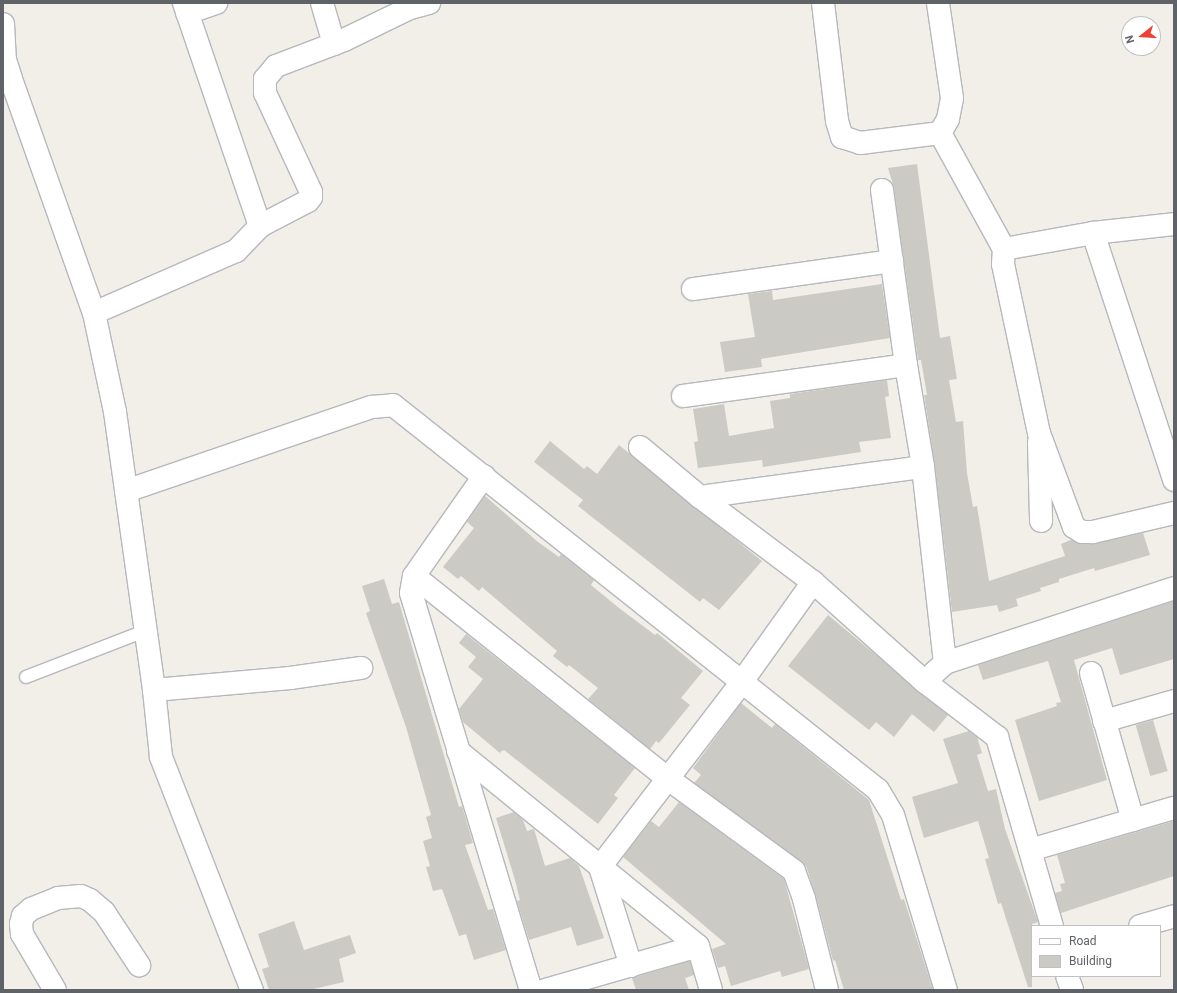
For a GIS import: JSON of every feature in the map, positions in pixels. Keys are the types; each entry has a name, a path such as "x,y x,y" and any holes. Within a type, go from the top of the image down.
{"street":[{"path":"216,3 186,8 260,226"},
{"path":"322,3 334,44"},
{"path":"94,313 236,251 260,226 311,197 265,93 265,79 276,66 334,44 410,8 429,3"},
{"path":"823,3 837,121 842,137 860,143 940,133"},
{"path":"938,3 952,98 948,119 940,133"},
{"path":"3,24 5,60 94,313 115,412 146,630 161,757 252,990"},
{"path":"940,133 1004,249 1003,264 1039,433 1074,526 1078,529 1093,532 1174,513"},
{"path":"882,190 906,365 923,467 945,663"},
{"path":"1004,249 1093,233 1174,224"},
{"path":"1093,233 1174,480"},
{"path":"693,289 892,261"},
{"path":"683,396 906,365"},
{"path":"126,491 382,405 393,405 484,476 741,683 878,790 893,815 946,990"},
{"path":"1039,433 1041,521"},
{"path":"640,447 700,497 813,582 925,682 997,737 1052,925"},
{"path":"700,497 923,467"},
{"path":"484,476 414,576 411,593 531,990"},
{"path":"414,576 667,778 794,871 804,899 827,990"},
{"path":"600,867 741,683 813,582"},
{"path":"925,682 945,663 1174,588"},
{"path":"154,690 290,678 361,668"},
{"path":"1091,673 1133,820"},
{"path":"1104,721 1173,703"},
{"path":"458,751 698,946 711,990"},
{"path":"1030,850 1174,808"},
{"path":"600,867 631,966"},
{"path":"55,990 22,934 21,924 23,916 31,909 58,898 81,896 90,900 104,912 139,965"},
{"path":"1143,925 1174,916"},
{"path":"545,990 698,946"},
{"path":"1067,977 1072,990"}],"lane":[{"path":"26,677 146,630"}],"building":[{"path":"917,164 940,338 950,336 957,379 949,380 956,422 963,421 967,473 973,507 977,506 989,581 1065,556 1061,544 1071,540 1082,544 1093,544 1143,533 1150,555 1095,571 1094,568 1059,579 1059,582 1040,588 1041,591 1016,599 1018,606 999,612 997,605 952,612 935,465 924,395 927,395 921,360 918,360 894,188 888,168"},
{"path":"882,284 890,338 761,359 762,367 725,372 720,342 755,337 748,294 772,291 773,300"},
{"path":"887,380 889,396 885,397 891,438 859,442 861,452 763,467 762,460 698,468 694,442 698,441 693,409 724,404 729,436 774,428 770,401 790,398 790,394"},
{"path":"550,441 584,469 587,466 597,474 619,445 762,561 719,610 703,598 700,602 578,506 583,500 534,462"},
{"path":"485,496 538,542 559,557 561,554 594,580 591,585 619,608 655,635 657,633 703,671 681,698 690,705 659,743 656,741 650,749 588,699 598,688 569,665 567,667 553,656 557,651 482,587 479,591 461,576 458,579 443,567 474,528 467,522"},
{"path":"384,579 392,604 399,602 459,807 462,806 473,843 465,845 488,910 493,909 506,950 474,960 466,934 459,936 442,889 433,891 426,867 430,866 423,841 432,838 426,817 431,815 406,727 366,613 370,611 362,586"},
{"path":"1174,601 1174,659 1120,675 1112,648 1074,660 1107,780 1039,801 1015,720 1057,706 1056,703 1061,702 1048,661 983,680 978,665"},
{"path":"828,615 948,715 934,732 912,714 894,737 876,722 869,730 788,666"},
{"path":"466,634 635,768 614,795 618,798 598,824 504,750 500,752 501,754 463,722 459,709 483,679 468,667 476,657 459,643"},
{"path":"741,703 772,728 775,724 869,800 901,900 904,899 933,990 844,990 835,960 833,961 816,896 806,866 694,783 701,775 693,768"},
{"path":"1153,720 1168,771 1150,776 1136,725"},
{"path":"969,731 977,737 982,753 977,755 988,791 996,789 1005,829 1038,922 1031,925 1032,987 1028,987 1001,903 998,904 985,859 989,858 978,821 924,838 912,797 958,783 943,739"},
{"path":"679,802 784,879 809,969 782,977 780,971 731,986 725,966 718,968 712,949 726,944 623,857 651,821 659,827"},
{"path":"514,812 523,820 527,831 534,829 545,866 570,858 579,866 604,938 577,946 571,927 529,940 517,901 520,900 515,880 496,818"},
{"path":"1174,821 1174,876 1061,913 1055,893 1062,891 1060,884 1065,883 1057,855"},
{"path":"294,921 304,950 350,935 356,953 339,959 344,982 309,990 269,990 262,969 269,967 258,934"},
{"path":"690,961 694,975 685,978 689,990 636,990 632,978"}]}
